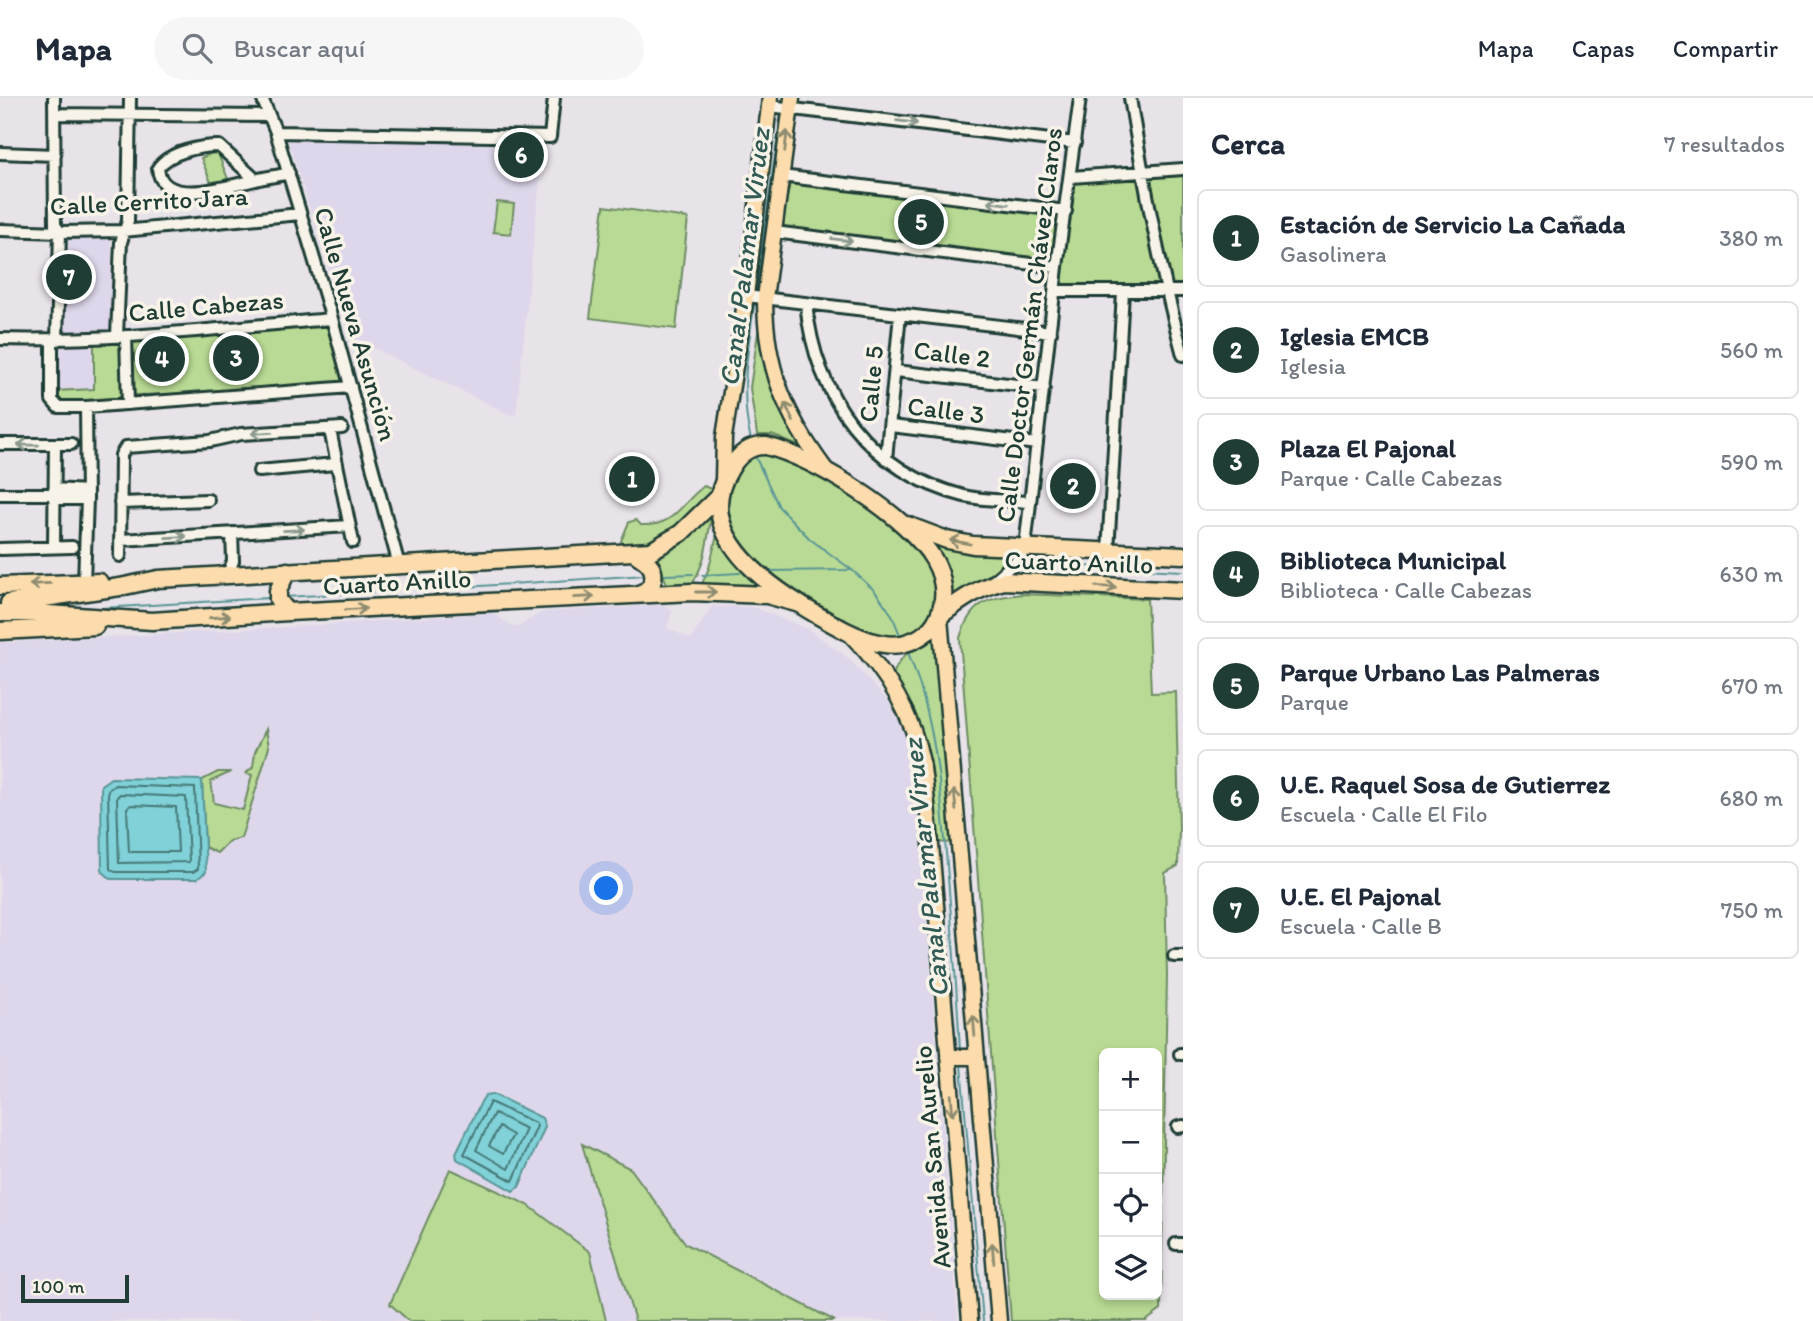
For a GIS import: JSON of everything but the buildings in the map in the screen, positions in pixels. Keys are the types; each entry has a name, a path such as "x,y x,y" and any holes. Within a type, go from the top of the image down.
{"highway":[{"name":"Cuarto Anillo","path":"0,604 21,603 158,579 651,551 690,525 721,489 742,453 754,447 766,446 796,455 826,470"},
{"path":"826,470 858,490 925,548 935,561 943,592 940,617"},
{"path":"721,489 721,517 727,535 737,550 765,580 796,603 849,633"},
{"name":"Cuarto Anillo","path":"898,522 947,540 986,546 1183,555"},
{"path":"634,552 648,562 653,575 650,587 638,594"},
{"path":"287,571 278,590 278,600 288,612"},
{"path":"0,586 158,579"},
{"name":"Cuarto Anillo","path":"849,633 883,643 907,642 928,631 940,617 972,593 989,585 1018,582 1183,590"},
{"name":"Cuarto Anillo","path":"0,613 152,621 638,594 738,593 767,595 796,603"},
{"path":"0,631 152,621"}],"main road":[{"path":"771,104 756,297 782,396 800,435 826,470"},
{"path":"721,489 724,438 756,297 774,232 789,105"},
{"name":"Avenida San Aurelio","path":"940,617 962,1057 970,1321"},
{"name":"Avenida San Aurelio","path":"849,633 888,678 908,717 921,761 999,1321"}],"street":[{"path":"54,98 55,225 60,232 52,400 58,407 352,387"},
{"path":"128,404 122,336 121,242 128,221 130,98"},
{"name":"Calle Nueva Asunción","path":"262,98 289,173 352,387 399,565"},
{"path":"276,132 550,137 554,98"},
{"name":"Calle Doctor Germán Chávez Claros","path":"989,585 1021,557 1025,547 1032,444 1039,388 1051,332 1080,98"},
{"path":"1130,98 1166,292 1183,355"},
{"path":"771,104 1075,142"},
{"path":"55,114 268,116"},
{"path":"256,180 219,146 203,147 173,156 163,160 158,168 158,177 165,185 173,189 192,191 211,191 289,173"},
{"path":"0,153 55,155"},
{"path":"1071,177 1183,169"},
{"path":"781,176 1066,211"},
{"name":"Calle Cerrito Jara","path":"0,230 123,230 300,214"},
{"path":"774,232 1057,267"},
{"path":"1056,291 1183,291"},
{"path":"1108,552 1123,292"},
{"path":"756,297 1051,332"},
{"path":"806,303 813,347 829,390 854,427 886,459 923,482 966,496 1028,502"},
{"name":"Calle 5","path":"886,459 900,314"},
{"name":"Calle Cabezas","path":"0,339 55,341 332,319"},
{"name":"Calle 2","path":"896,371 1039,388"},
{"path":"84,582 86,407"},
{"name":"Calle 3","path":"891,426 1032,444"},
{"path":"120,556 121,455 126,447 210,441 241,434 342,428"},
{"path":"330,430 353,542"},
{"path":"0,444 71,444"},
{"path":"54,547 55,446"},
{"path":"259,471 335,464"},
{"path":"0,494 87,495"},
{"path":"120,503 208,500"},
{"path":"121,540 350,526"},
{"path":"235,533 240,558 252,573"},
{"path":"223,575 228,574 233,561 235,533"},
{"path":"0,549 72,547"}],"shaded area":[{"path":"291,137 543,147 516,414 511,415 351,337 288,140"},
{"path":"70,235 106,235 111,240 112,331 65,333 65,239"},
{"path":"94,341 94,389 55,391 58,346"},
{"path":"665,605 672,611 667,628 691,639 712,606 753,607 808,629 848,658 888,701 902,727 915,772 958,1321 0,1321 0,643 492,613 518,627 542,612"}],"green space":[{"path":"217,151 228,179 212,185 201,158"},
{"path":"1183,171 1183,284 1172,284 1167,280 1148,175"},
{"path":"1135,176 1140,180 1160,286 1062,287 1060,285 1073,185 1079,180"},
{"path":"790,182 1053,214 1060,220 1053,262 785,228 782,224"},
{"path":"497,202 514,204 511,234 493,232"},
{"path":"604,206 688,218 676,329 590,318"},
{"path":"328,324 344,374 340,383 133,395 133,341"},
{"path":"759,326 790,427 801,447 772,435 757,435 750,388"},
{"path":"94,341 121,342 123,345 122,393 117,399 61,402 55,391 94,389"},
{"path":"763,451 848,488 912,541 937,578 935,609 928,623 913,634 887,640 829,617 761,571 731,529 724,501 728,487 748,454"},
{"path":"704,486 713,490 708,501 660,542 647,547 625,546 621,541 629,522 636,520 641,525 652,525 662,522 676,513"},
{"path":"712,510 705,551 694,581 688,589 669,589 661,569 650,557"},
{"path":"718,531 744,570 765,591 701,586 709,568"},
{"path":"925,538 1018,552 950,601"},
{"path":"1022,594 1147,599 1151,693 1176,692 1178,866 1165,873 1167,975 1162,1254 1162,1048 1099,1048 1099,1300 1161,1300 1161,1310 1146,1321 1011,1321 960,638 975,609 990,600"},
{"path":"937,635 954,843 934,842 926,760 893,678 903,657"},
{"path":"266,729 269,747 241,838 229,841 217,853 205,847 202,780 218,772 231,772 211,781 214,803 243,810 252,775 246,773 253,767 255,752"},
{"path":"582,1144 631,1169 686,1244 835,1321 635,1321"},
{"path":"450,1169 528,1205 590,1252 606,1321 409,1321 390,1304"}],"water":[{"path":"111,778 202,780 206,872 197,879 111,879 102,871 101,785"},
{"path":"493,1094 542,1118 545,1127 519,1187 513,1191 457,1159 456,1153 482,1100 486,1095"}],"waterway":[{"name":"Canal Palamar Viruez","path":"756,291 781,113"},
{"name":"Canal Palamar Viruez","path":"751,440 745,387 755,300"},
{"name":"Canal Palamar Viruez","path":"755,456 779,507 810,539 875,591 892,615 900,635"},
{"path":"1041,564 1183,571"},
{"path":"768,571 851,570"},
{"path":"702,575 740,573"},
{"path":"665,575 693,574"},
{"path":"435,589 645,575"},
{"path":"285,597 373,592"},
{"path":"0,595 13,595"},
{"path":"60,606 85,609 269,598"},
{"name":"Canal Palamar Viruez","path":"907,650 925,702 936,756 953,935 960,1052"},
{"name":"Canal Palamar Viruez","path":"961,1065 983,1321"}],"place":[{"name":"U.E. Raquel Sosa de Gutierrez","path":"521,155"},
{"name":"Parque Urbano Las Palmeras","path":"921,222"},
{"name":"U.E. El Pajonal","path":"69,277"},
{"name":"Plaza El Pajonal","path":"236,358"},
{"name":"Biblioteca Municipal","path":"162,359"},
{"name":"Estación de Servicio La Cañada","path":"632,479"},
{"name":"Iglesia EMCB","path":"1073,486"}]}
